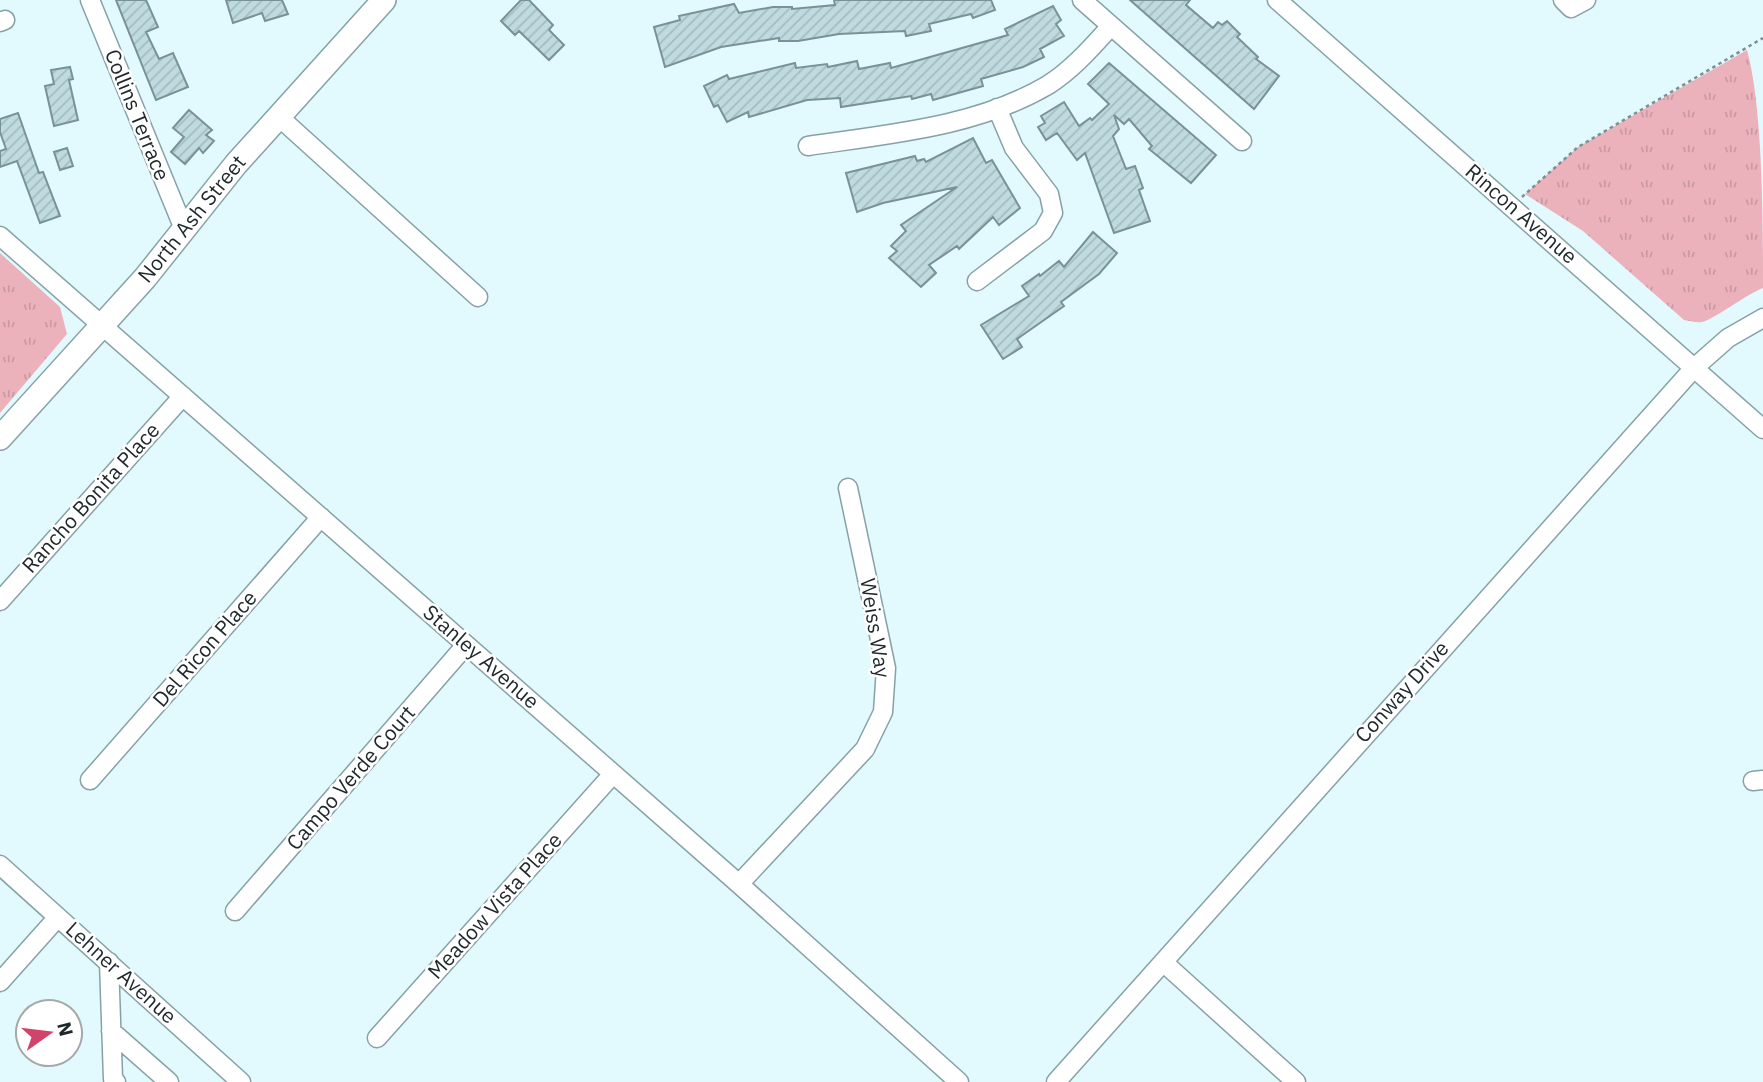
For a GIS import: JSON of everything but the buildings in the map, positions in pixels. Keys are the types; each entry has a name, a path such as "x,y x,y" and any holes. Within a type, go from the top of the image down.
{"main road":[{"name":"North Ash Street","path":"0,438 102,325 278,116 384,0"}],"street":[{"name":"Collins Terrace","path":"90,0 184,229"},
{"path":"1082,0 1242,141"},
{"name":"Rincon Avenue","path":"1277,0 1763,429"},
{"path":"1563,0 1572,8 1586,0"},
{"path":"808,146 922,130 997,108 1050,84 1086,54 1111,26"},
{"path":"977,281 1043,231 1054,213 1049,194 1014,148 997,108"},
{"path":"278,116 478,298"},
{"name":"Stanley Avenue","path":"0,236 739,884 959,1082"},
{"name":"Conway Drive","path":"1056,1082 1693,368 1728,338 1763,318"},
{"name":"Rancho Bonita Place","path":"0,601 183,396"},
{"name":"Weiss Way","path":"739,884 865,749 883,712 886,668 848,488"},
{"name":"Del Ricon Place","path":"90,780 321,517"},
{"name":"Campo Verde Court","path":"235,911 466,645"},
{"name":"Meadow Vista Place","path":"377,1038 613,774"},
{"name":"Lehner Avenue","path":"0,865 108,962 220,1075 241,1082"},
{"path":"0,982 58,917"},
{"path":"108,962 113,1079 116,1082"},
{"path":"1163,962 1296,1082"},
{"path":"111,1031 169,1082"}],"path":[{"path":"1512,206 1578,147 1763,38"}],"green space":[{"path":"1747,50 1759,133 1763,288 1707,320 1684,320 1583,231 1525,194 1578,147"},
{"path":"0,253 60,307 67,334 0,413"}]}
